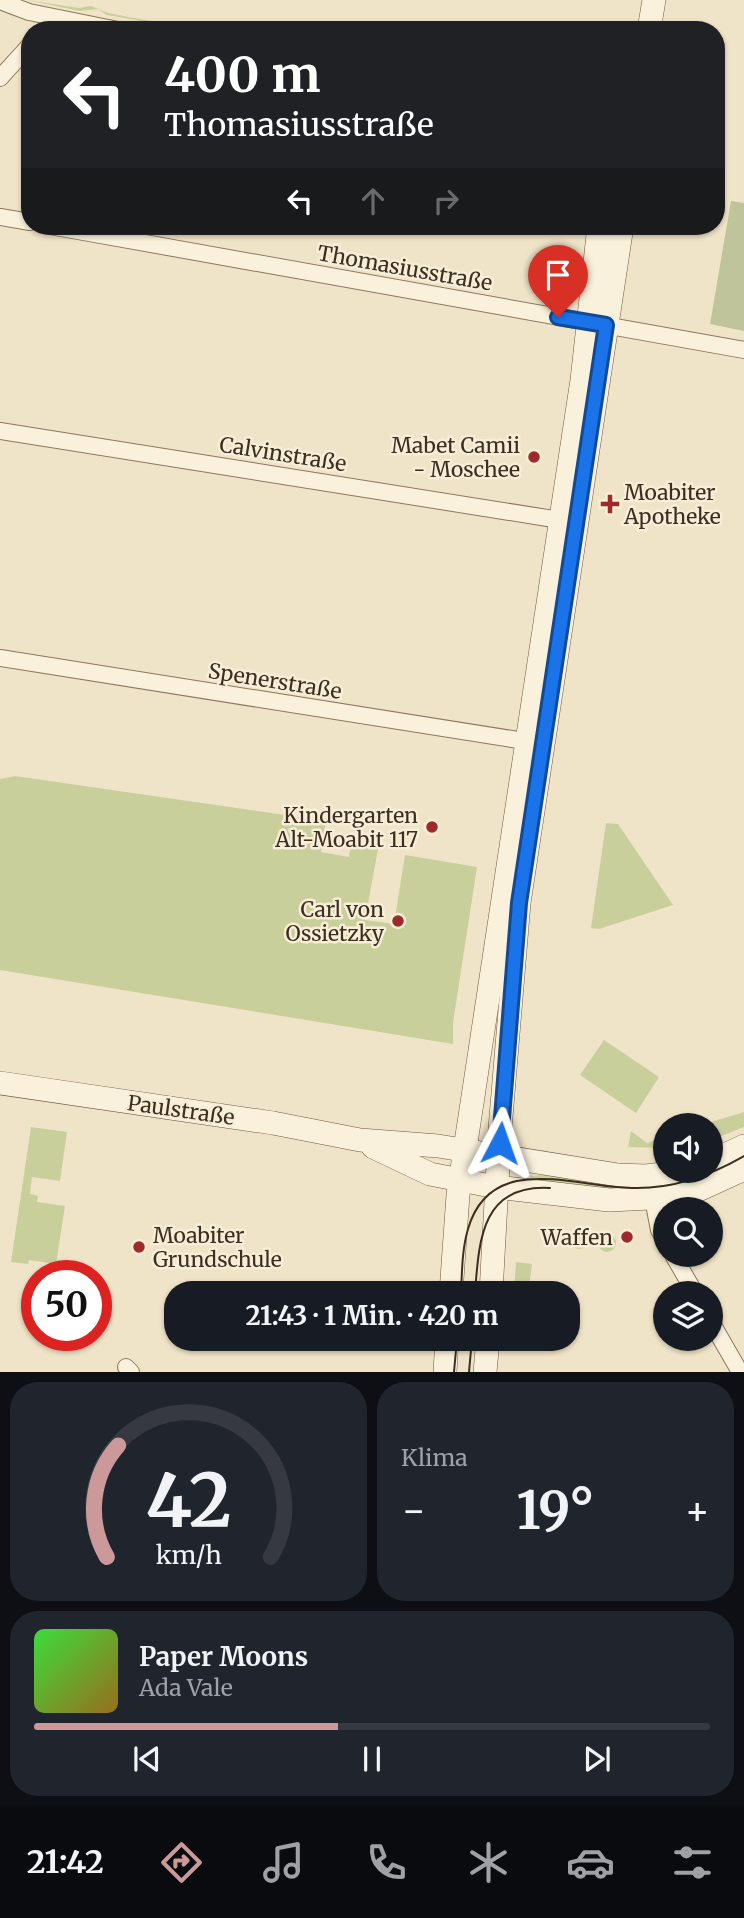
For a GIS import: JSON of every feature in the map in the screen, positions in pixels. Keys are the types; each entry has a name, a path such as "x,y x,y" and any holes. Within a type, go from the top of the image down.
{"main road":[{"path":"650,21 653,0"},
{"path":"452,1281 460,1181 534,743 597,323 600,235"},
{"path":"492,1281 496,1188 513,956 560,520 597,323 620,235"},
{"name":"Paulstraße","path":"0,1083 274,1123 360,1140 438,1146 618,1175 653,1173"},
{"name":"Paulstraße","path":"360,1140 422,1171 460,1181 496,1188 609,1200 653,1199"},
{"path":"723,1156 744,1146"},
{"name":"Paulstraße","path":"664,1197 696,1191 744,1169"},
{"path":"445,1372 446,1351"},
{"path":"485,1372 487,1351"}],"street":[{"path":"0,1 40,21"},
{"path":"0,78 21,55"},
{"path":"0,217 21,220"},
{"name":"Thomasiusstraße","path":"102,235 744,350"},
{"name":"Calvinstraße","path":"0,431 560,520"},
{"name":"Spenerstraße","path":"0,658 534,743"},
{"path":"723,1343 740,1372"}],"green space":[{"path":"26,0 79,8 91,6 108,13 150,21 107,15 98,9 80,11"},
{"path":"731,201 744,203 744,331 710,324"},
{"path":"15,776 326,821 321,852 349,857 351,844 378,849 365,920 394,924 405,855 477,867 453,1023 453,1044 0,970 0,779"},
{"path":"606,823 618,824 673,905 599,929 591,928"},
{"path":"604,1040 659,1077 636,1113 580,1075"},
{"path":"744,1112 744,1127 723,1135 723,1118"},
{"path":"31,1127 67,1132 60,1181 32,1177 30,1194 38,1196 37,1202 65,1206 57,1260 11,1262"},
{"path":"631,1131 647,1143 653,1141 653,1148 628,1147"},
{"path":"542,1172 653,1174 653,1183 695,1183 691,1186 630,1193 531,1181 530,1176 541,1175"},
{"path":"547,1227 555,1227 560,1236 558,1243 547,1245 542,1240 542,1232"},
{"path":"575,1231 583,1231 588,1240 586,1247 575,1249 570,1244 570,1236"},
{"path":"603,1234 611,1234 616,1243 614,1250 603,1252 598,1247 598,1239"},
{"path":"516,1262 532,1264 530,1281 515,1281"}],"tram line":[{"path":"462,1281 468,1229 480,1204 496,1189 517,1181 540,1179 614,1187 666,1186 706,1174 744,1156"},
{"path":"476,1281 482,1236 497,1206 510,1195 527,1189 550,1188"},
{"path":"454,1372 456,1351"},
{"path":"469,1372 471,1351"}],"place":[{"name":"Mabet Camii - Moschee","path":"534,457"},
{"name":"Moabiter Apotheke","path":"610,504"},
{"name":"Kindergarten Alt-Moabit 117","path":"432,827"},
{"name":"Carl von Ossietzky","path":"398,921"},
{"name":"Waffen","path":"627,1237"},
{"name":"Moabiter Grundschule","path":"139,1247"}],"route":[{"path":"500,1143 519,903 606,325 558,317"}]}
